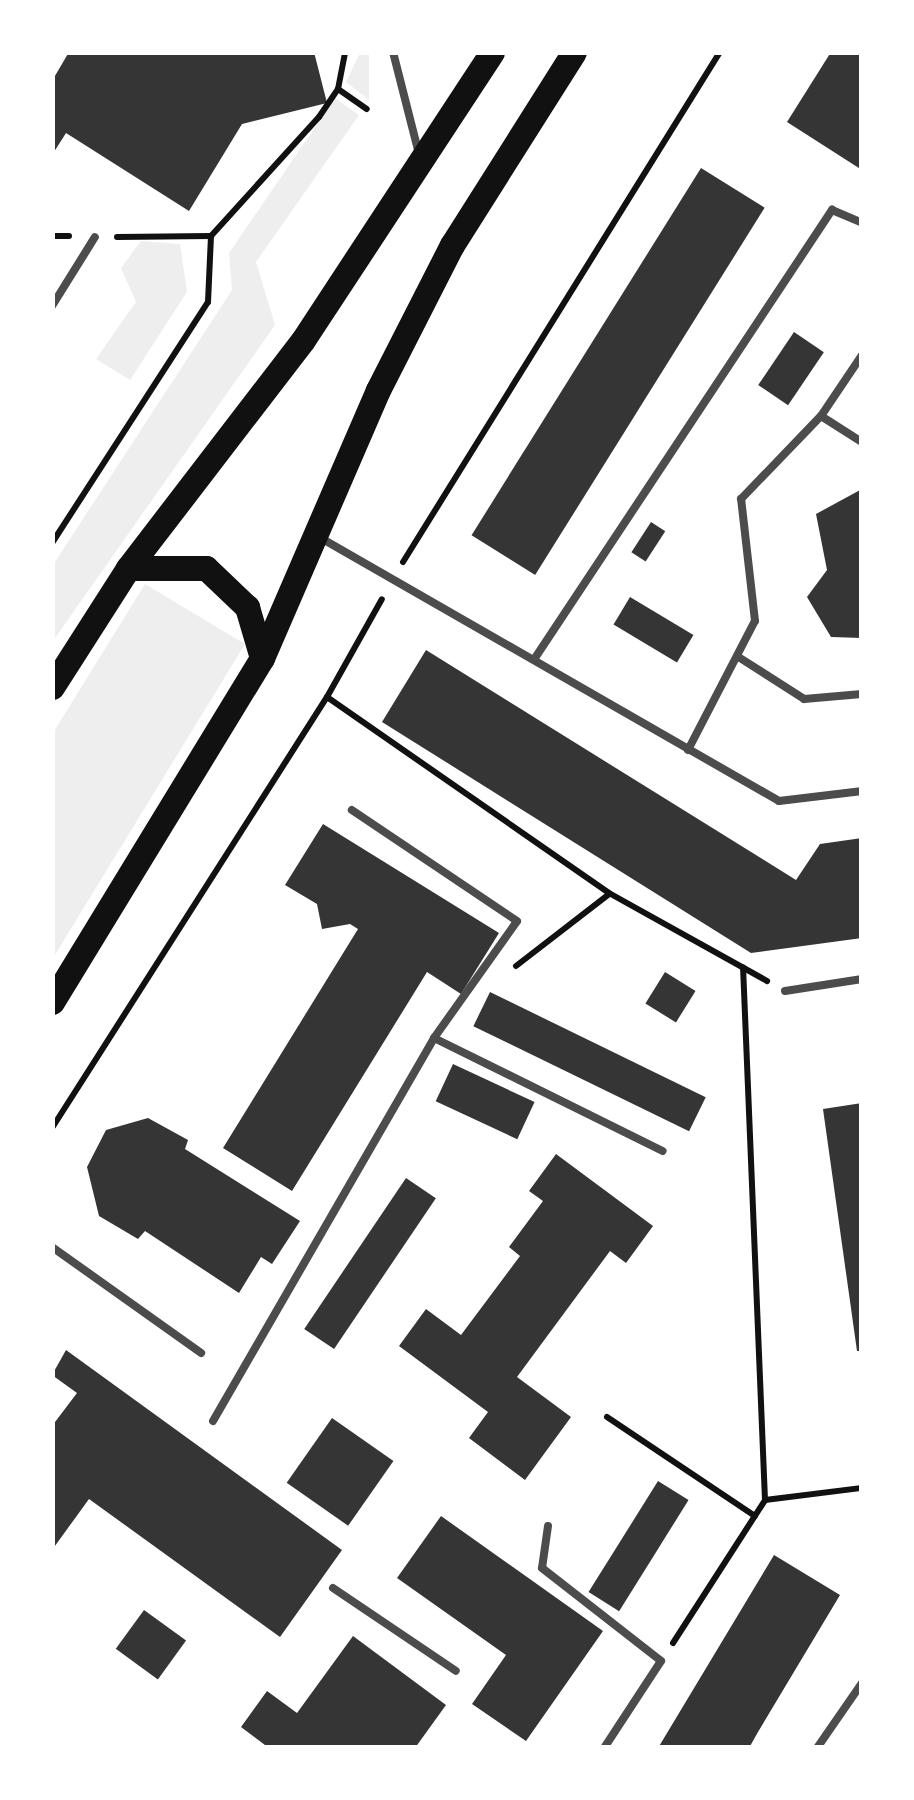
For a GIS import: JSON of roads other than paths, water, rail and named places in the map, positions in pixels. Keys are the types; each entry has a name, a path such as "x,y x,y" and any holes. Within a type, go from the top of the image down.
{"main road":[{"path":"52,688 128,568 303,340 492,52"},
{"path":"52,1002 262,658 318,538 378,390 452,244 574,52"},
{"path":"128,568 206,568 247,607 262,658"}],"lane":[{"path":"393,52 422,164"},
{"path":"536,658 832,210 862,223"},
{"path":"52,306 94,237"},
{"path":"688,750 740,658 755,621 741,499 821,416 862,355"},
{"path":"821,416 862,442"},
{"path":"318,538 536,658 779,801 862,792"},
{"path":"740,658 804,700 862,694"},
{"path":"213,1421 434,1038 517,921 352,810"},
{"path":"785,990 862,979"},
{"path":"434,1038 663,1151"},
{"path":"52,1247 200,1353"},
{"path":"548,1526 542,1568 662,1661 604,1748"},
{"path":"333,1588 456,1671"},
{"path":"818,1748 862,1683"}]}
